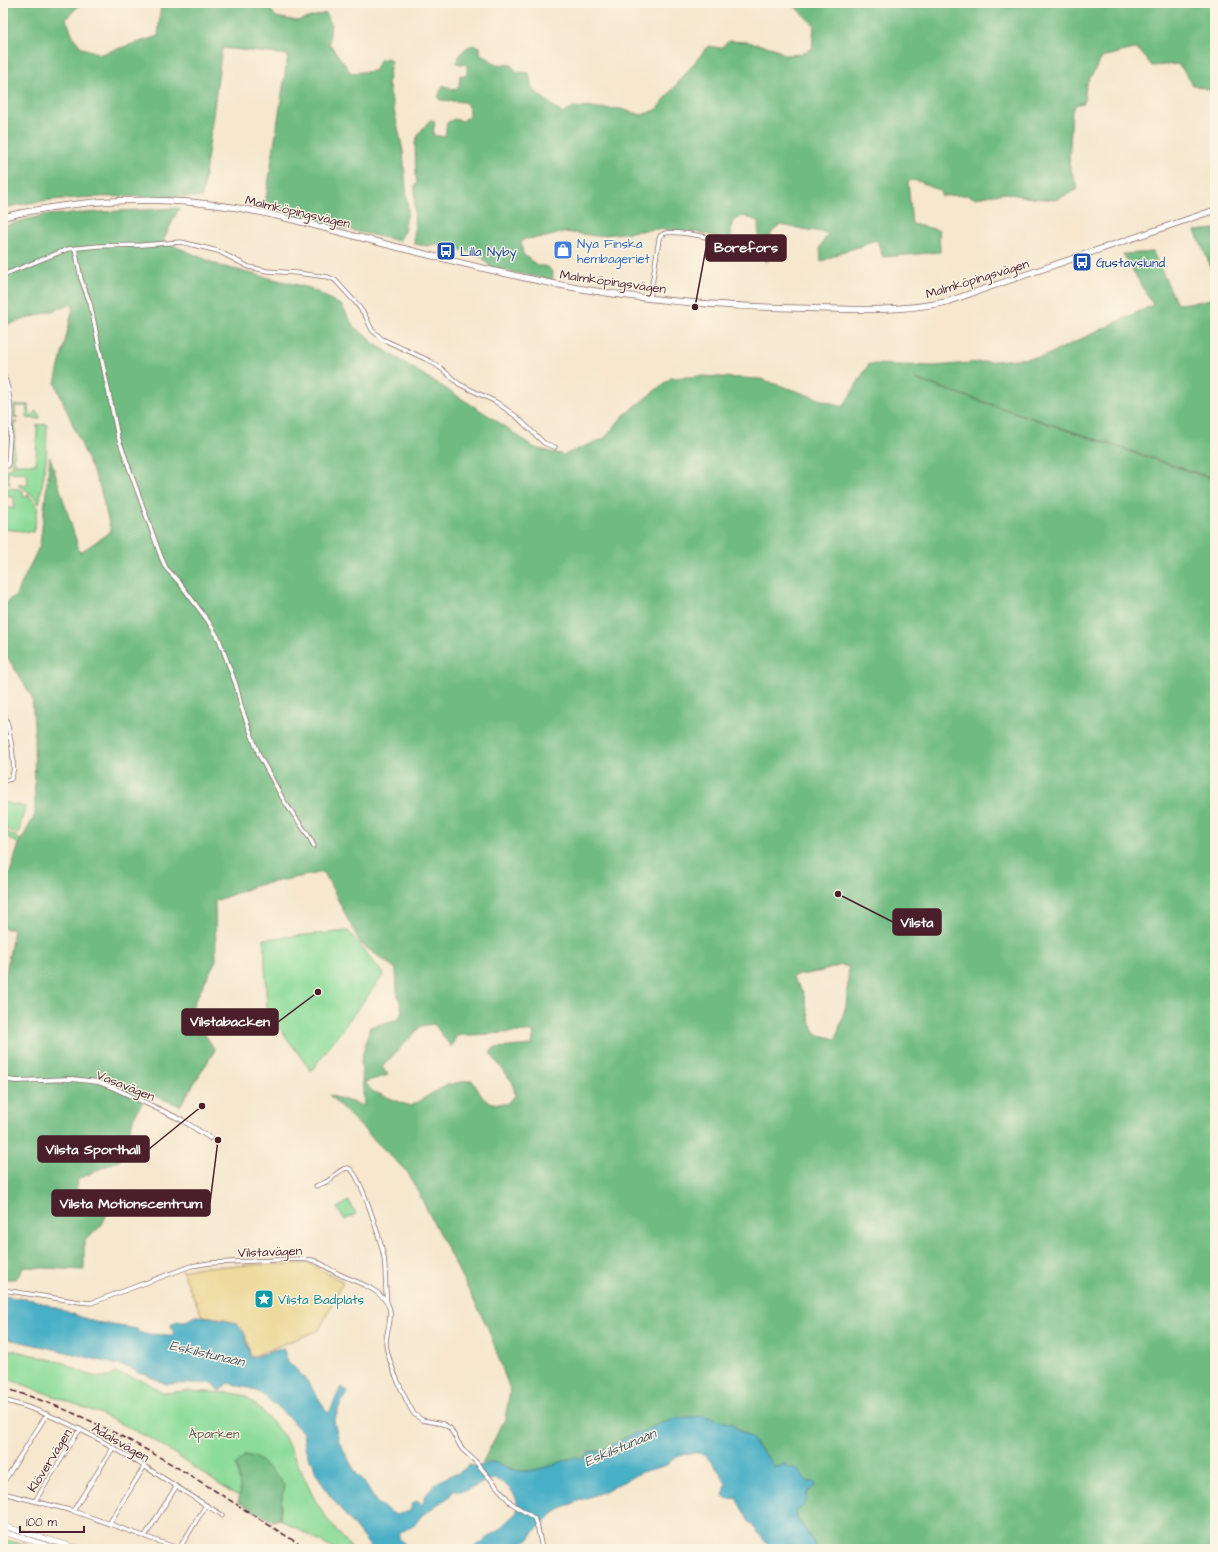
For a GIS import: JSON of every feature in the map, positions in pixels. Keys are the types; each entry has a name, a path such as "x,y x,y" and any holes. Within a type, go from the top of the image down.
{"main road":[{"name":"Malmköpingsvägen","path":"3,216 61,205 102,201 163,200 209,204 275,216 524,278 593,290 650,298 747,306 897,310 946,302 978,292 1215,210"},
{"path":"3,1526 80,1549"},
{"path":"3,1532 58,1549"}],"street":[{"path":"650,298 659,239 662,234 689,234 738,244"},
{"path":"3,275 60,251 75,248 181,242 218,251 249,267 267,271 316,275 332,278 359,306 372,330 377,335 388,342 430,361 459,384 496,402 517,417 544,443 555,447"},
{"path":"75,248 80,279 90,303 118,437 161,557 166,568 208,620 219,639 259,756 284,801 314,846"},
{"path":"3,374 8,388 10,402 8,466"},
{"path":"3,709 10,737 13,776 8,781 3,781"},
{"path":"3,738 10,737"},
{"name":"Vasavägen","path":"3,1079 16,1081 72,1078 98,1082 182,1120 210,1138"},
{"path":"316,1186 328,1181 344,1169 353,1170 373,1219 382,1248 386,1278 387,1304 390,1317 387,1338 388,1354 412,1409 418,1418 422,1420 447,1426 453,1432 462,1449 478,1464 514,1506 534,1518 542,1549"},
{"name":"Vilstavägen","path":"3,1290 80,1302 91,1302 191,1266 210,1263 304,1260 317,1262 340,1275 368,1287 379,1294 387,1304"},
{"name":"Ådalsvägen","path":"3,1400 47,1414 80,1429 222,1515"},
{"path":"3,1483 47,1414"},
{"name":"Klövervägen","path":"35,1501 80,1429"},
{"path":"73,1511 113,1448"},
{"path":"109,1524 144,1467"},
{"path":"145,1536 176,1486"},
{"path":"3,1493 73,1511 180,1549 206,1505"}],"green space":[{"path":"3,3 81,3 66,19 74,38 82,48 101,54 158,36 161,3 269,3 269,8 276,17 297,21 326,13 331,24 329,43 351,73 374,71 380,60 388,58 391,61 388,83 403,151 408,211 404,232 399,241 264,211 288,55 222,48 202,197 77,198 28,203 3,208"},
{"path":"791,3 1215,3 1215,91 1193,85 1181,67 1177,64 1152,66 1138,49 1102,58 1086,85 1084,103 1077,104 1072,110 1069,164 1077,190 1055,200 1031,198 1005,193 975,198 966,195 941,196 941,192 937,189 917,181 908,181 912,224 939,230 940,252 883,257 877,240 866,243 863,246 844,251 821,262 820,247 828,234 827,233 780,225 771,233 766,262 759,242 758,221 743,216 733,221 731,228 731,239 727,240 701,233 656,229 596,236 565,232 546,237 525,239 521,242 523,254 538,266 550,268 553,280 491,268 482,257 473,253 436,244 427,246 414,244 415,185 417,183 415,142 420,132 430,120 435,121 433,135 445,137 447,123 454,119 463,121 469,116 467,104 464,102 440,100 438,97 443,85 455,90 459,86 460,75 465,76 467,74 467,65 456,63 462,52 468,47 480,47 480,53 496,64 511,65 517,72 529,73 532,89 563,114 573,107 621,109 642,115 656,110 708,46 721,48 729,41 748,42 774,48 785,55 800,54 812,49 814,25"},
{"path":"179,208 163,241 221,266 310,288 342,306 354,327 368,337 373,343 494,419 535,448 564,455 605,438 624,415 671,378 701,376 761,379 843,407 869,364 934,366 1043,357 1153,305 1123,254 1153,252 1177,304 1192,303 1215,297 1215,479 915,379 1215,480 1215,1549 818,1549 798,1519 795,1510 807,1496 810,1482 805,1480 799,1471 773,1466 767,1456 750,1438 732,1424 703,1416 676,1418 633,1434 600,1451 587,1453 583,1459 578,1457 573,1458 555,1465 538,1469 518,1471 496,1463 482,1463 505,1419 510,1390 488,1328 408,1173 329,1095 364,1106 361,1061 370,1027 399,1019 402,1010 397,992 396,969 360,943 324,872 258,885 215,901 216,960 190,1011 215,1050 180,1106 148,1093 134,1117 120,1160 78,1179 75,1200 107,1214 101,1226 84,1241 84,1270 24,1267 16,1279 3,1279 3,987 14,930 3,928 3,872 10,873 19,844 35,815 34,726 32,697 3,650 3,606 11,598 15,597 40,545 50,457 80,553 111,531 100,488 55,383 74,304 3,326 3,226 44,215","holes":["841,965 849,967 846,1005 836,1039 816,1034 810,1021 803,992 793,978 794,976 823,971","434,1024 451,1047 457,1035 534,1032 532,1045 494,1048 490,1053 513,1083 515,1096 506,1104 492,1103 484,1099 472,1080 447,1085 410,1106 372,1091 365,1082 388,1075 382,1067 421,1026"]},
{"path":"1215,229 1215,276 1195,231"},
{"path":"3,380 8,403 7,418 3,419"},
{"path":"14,405 29,405 30,416 33,415 35,411 40,416 39,419 26,418 27,406 15,406 15,417 18,417 14,418"},
{"path":"3,421 7,421 7,439 3,440"},
{"path":"14,422 18,423 15,423 14,462 17,463 11,466 12,425"},
{"path":"47,424 46,461 39,504 31,493 18,485 28,485 27,473 8,472 8,481 10,481 10,484 5,484 3,483 3,470 12,468 18,464 36,464 37,425"},
{"path":"3,448 5,449 5,454 3,456"},
{"path":"7,488 20,489 23,491 23,497 27,497 28,494 38,507 34,532 3,529 3,508 14,508 14,497 7,497"},
{"path":"3,802 25,807 18,835 3,826"},
{"path":"3,829 21,840 19,844 3,834"},
{"path":"348,931 384,974 311,1071 267,1011 264,939"},
{"path":"349,1201 356,1214 345,1220 337,1208"},
{"name":"Åparken","path":"3,1348 65,1363 79,1371 96,1377 108,1377 115,1373 145,1381 163,1393 186,1391 232,1393 246,1396 263,1412 284,1436 315,1500 328,1520 352,1549 333,1549 280,1519 282,1496 285,1486 236,1465 240,1480 240,1496 229,1491 157,1442 101,1414 3,1377"},
{"path":"245,1455 256,1457 274,1473 285,1486 282,1496 280,1519 273,1521 238,1502 240,1488 236,1465"},
{"path":"3,1539 37,1549 6,1547 3,1546"}],"sand":[{"name":"Vilsta Badplats","path":"309,1263 343,1282 319,1330 251,1357 246,1336 225,1319 202,1316 182,1271 201,1267"}],"water":[{"name":"Eskilstunaån","path":"3,1296 34,1300 95,1322 137,1329 138,1332 145,1334 172,1335 174,1333 171,1327 172,1323 186,1321 195,1316 211,1317 236,1323 244,1332 251,1358 283,1348 288,1361 308,1382 328,1413 341,1387 348,1391 339,1407 334,1421 339,1442 356,1473 362,1479 377,1503 396,1515 410,1511 412,1504 416,1501 422,1504 424,1502 424,1496 438,1482 459,1473 469,1465 478,1467 491,1462 501,1464 515,1470 535,1470 575,1457 583,1459 590,1452 600,1451 633,1434 676,1418 703,1416 732,1424 737,1429 752,1438 757,1447 767,1456 773,1466 779,1467 785,1463 786,1468 790,1467 797,1470 806,1481 814,1482 816,1486 807,1492 807,1500 800,1509 795,1510 798,1519 818,1549 771,1549 748,1520 736,1498 729,1499 723,1497 726,1484 721,1474 707,1457 699,1453 689,1453 674,1458 667,1465 642,1472 603,1492 578,1501 555,1512 537,1529 520,1549 471,1549 496,1532 517,1512 517,1501 513,1493 503,1483 494,1479 467,1490 453,1491 449,1497 422,1515 416,1523 399,1534 399,1538 409,1549 372,1549 328,1493 315,1471 313,1462 309,1460 303,1433 266,1397 252,1389 228,1383 220,1391 212,1383 166,1384 146,1375 137,1373 130,1368 3,1338"}],"railway":[{"path":"3,1388 44,1401 84,1418 122,1437 197,1480 307,1549"}],"place":[{"name":"Nya Finska hembageriet","path":"563,250"},
{"name":"Lilla Nyby","path":"446,251"},
{"name":"Gustavslund","path":"1082,262"},
{"name":"Borefors","path":"695,307"},
{"name":"Vilsta","path":"838,894"},
{"name":"Vilstabacken","path":"318,992"},
{"name":"Vilsta Sporthall","path":"202,1106"},
{"name":"Vilsta Motionscentrum","path":"218,1140"},
{"name":"Vilsta Badplats","path":"264,1299"}]}
